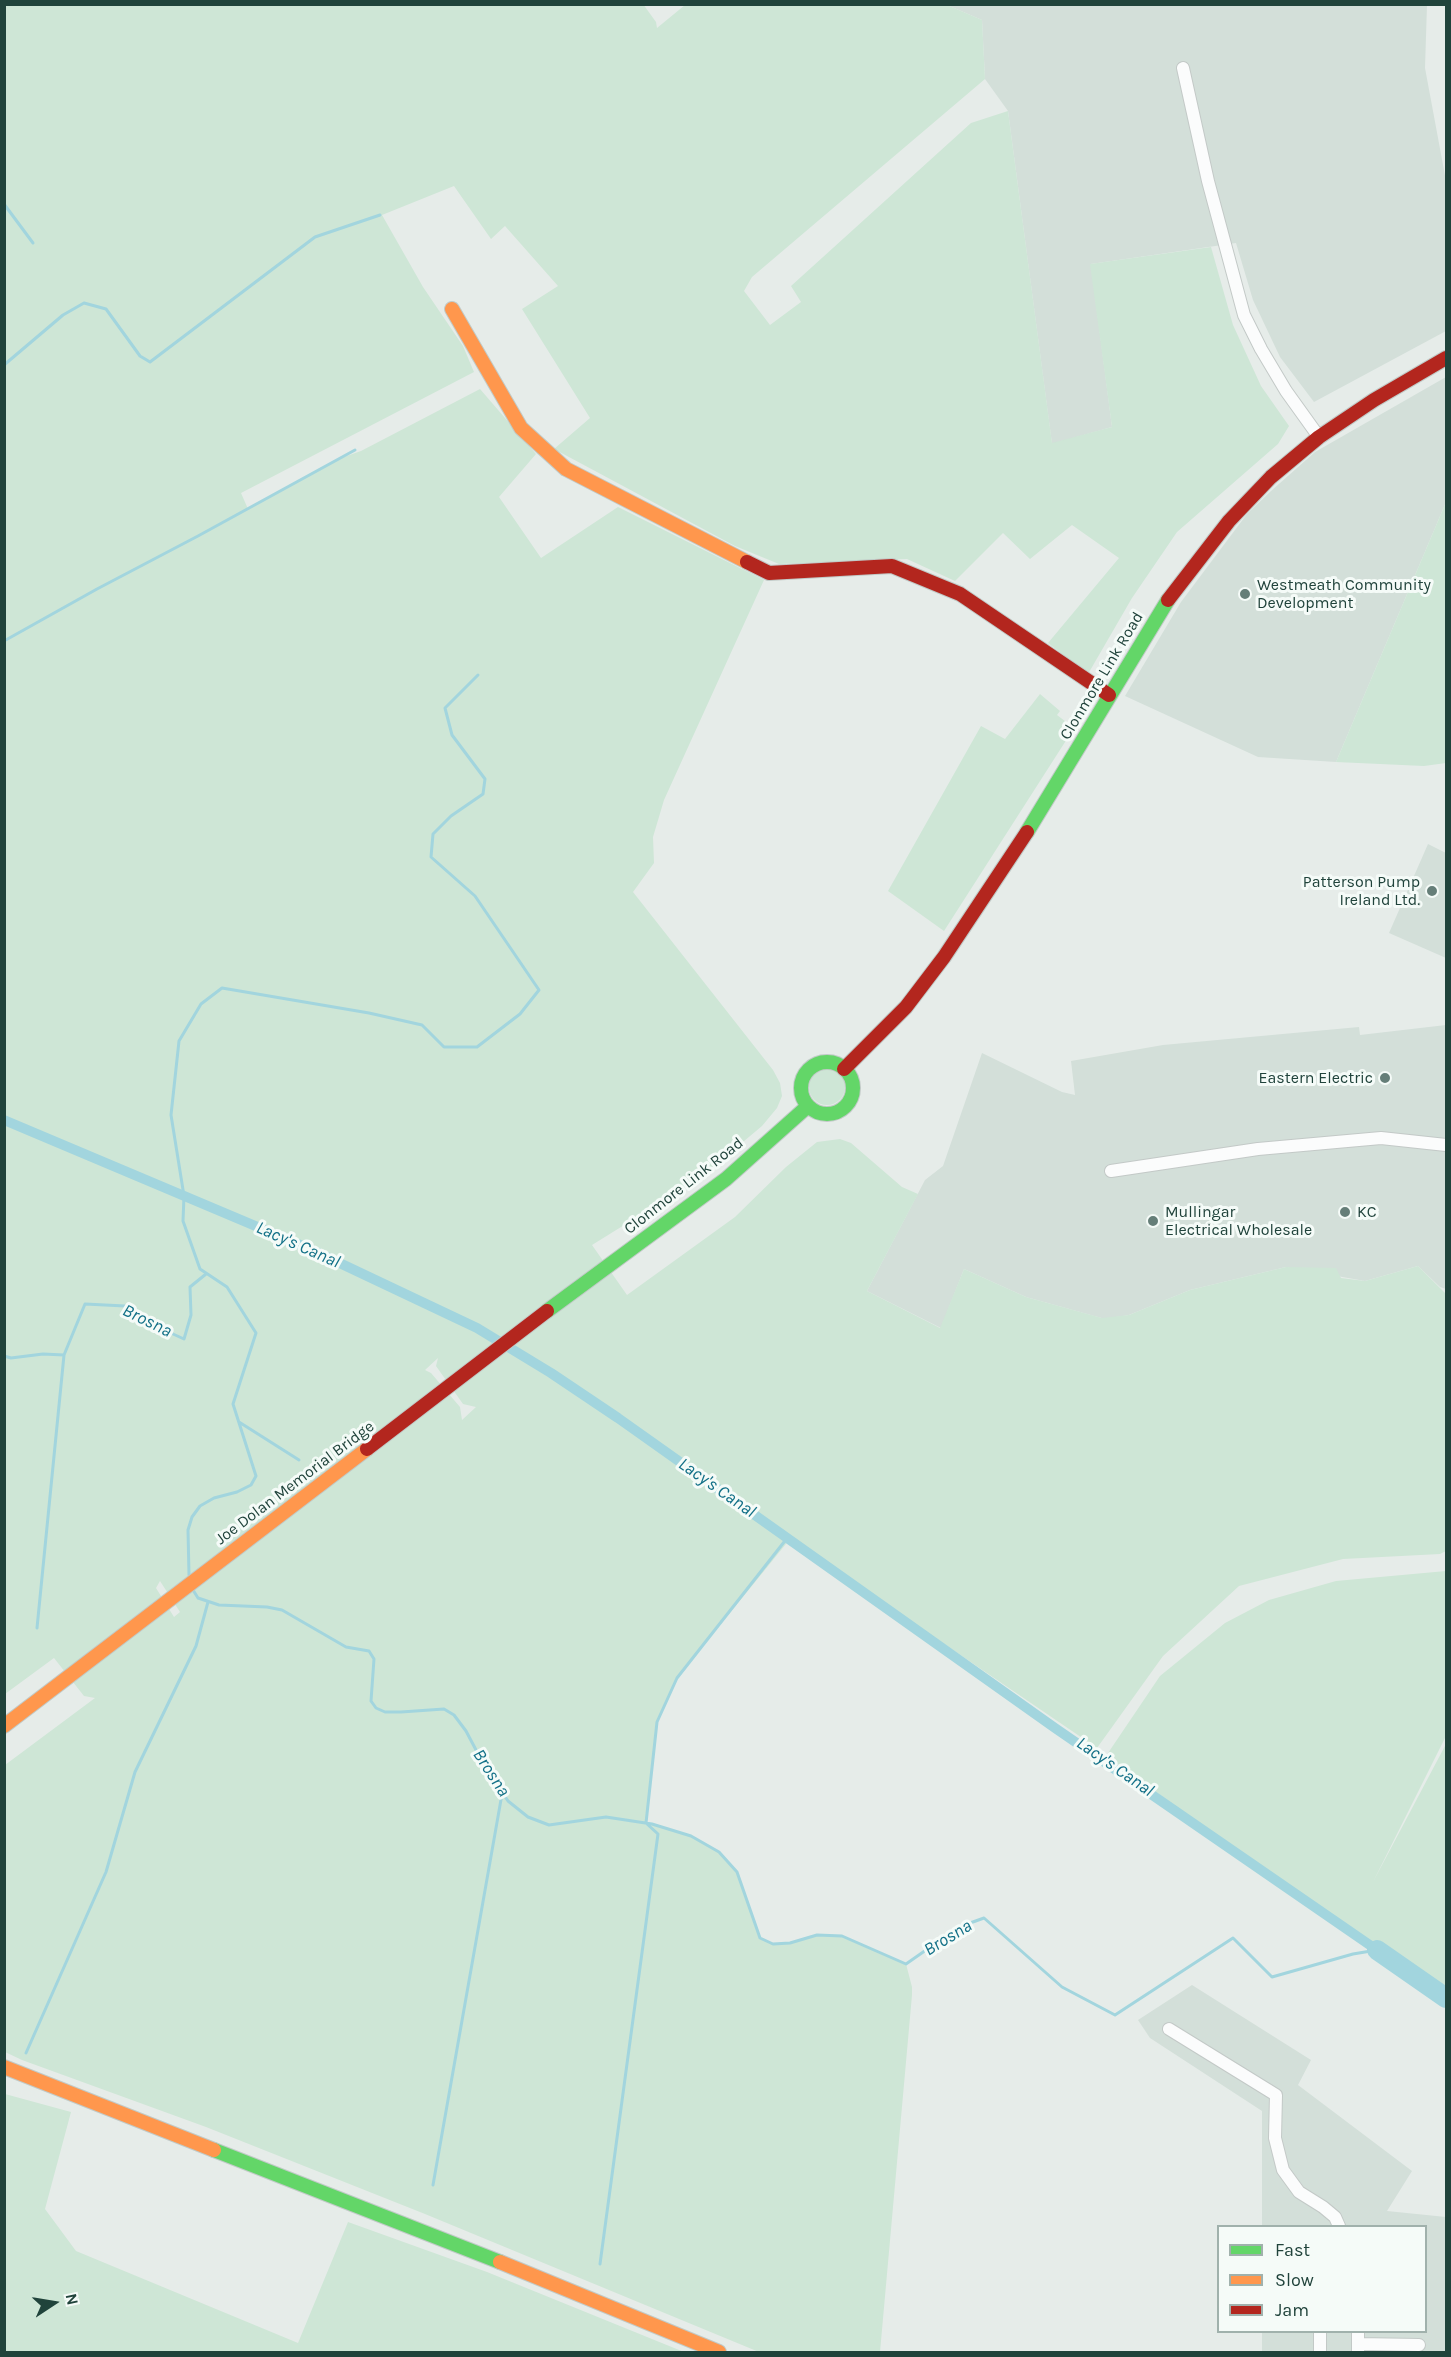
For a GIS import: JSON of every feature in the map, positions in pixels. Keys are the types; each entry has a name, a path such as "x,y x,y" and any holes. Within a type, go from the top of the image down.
{"main road":[{"path":"452,309 521,428 566,469 769,573 892,566 960,594 1109,695"},
{"name":"Clonmore Link Road","path":"844,1069 906,1007 944,957 1052,793 1152,623 1229,521 1270,477 1319,437 1374,400 1446,358"},
{"path":"830,1062 844,1069 852,1083 853,1091 846,1105 832,1114 823,1114 808,1106 801,1093 801,1085 807,1071 821,1063 830,1062"},
{"name":"Clonmore Link Road","path":"606,1266 726,1179 808,1106"},
{"name":"Joe Dolan Memorial Bridge","path":"4,1726 606,1266"},
{"path":"4,2067 552,2283 719,2352"}],"street":[{"path":"1183,68 1208,181 1245,315 1261,349 1286,391 1319,437"},
{"path":"1111,1171 1258,1149 1381,1138 1446,1145"},
{"path":"1169,2029 1276,2095 1275,2138 1283,2170 1299,2192 1335,2217 1339,2225"},
{"path":"1320,2333 1320,2352"},
{"path":"1358,2343 1419,2345"}],"shaded area":[{"path":"947,5 1427,5 1425,68 1446,181 1446,331 1314,402 1280,357 1253,300 1236,243 1091,264 1112,427 1052,444 1008,111 985,79 982,20"},
{"path":"1446,377 1446,502 1336,762 1258,757 1125,696 1181,602 1247,514 1315,452"},
{"path":"1428,844 1446,853 1446,958 1389,933"},
{"path":"1446,1025 1446,1289 1440,1287 1418,1266 1365,1281 1286,1267 1190,1290 1129,1315 1105,1319 1026,1297 964,1269 941,1328 867,1291 925,1180 943,1166 982,1053 1062,1092 1075,1095 1071,1061 1163,1045 1359,1027 1360,1035"},
{"path":"1192,1985 1311,2060 1298,2085 1412,2171 1387,2211 1446,2217 1446,2352 1262,2352 1262,2333 1427,2333 1427,2225 1262,2225 1262,2111 1150,2038 1138,2020"}],"green space":[{"path":"643,4 656,22 657,28 685,5 947,5 982,20 985,79 752,277 744,291 770,325 801,302 791,286 971,123 1008,111 1052,443 1112,427 1090,264 1211,247 1233,325 1261,386 1289,426 1278,444 1177,532 1132,598 1088,674 1048,643 1119,558 1072,525 1030,559 1003,533 955,581 907,559 779,564 735,546 554,449 590,418 522,309 558,286 505,226 491,239 454,186 382,215 423,287 463,346 474,372 241,493 248,509 341,458 361,451 480,389 536,454 499,497 541,558 618,507 764,580 664,800 653,837 654,863 633,892 773,1070 780,1083 782,1096 777,1108 762,1126 700,1178 592,1245 627,1295 735,1217 786,1167 817,1142 840,1139 851,1143 902,1187 918,1194 867,1291 940,1328 964,1269 1026,1297 1102,1318 1129,1315 1190,1290 1286,1267 1336,1268 1341,1278 1365,1281 1418,1266 1446,1294 1446,1551 1440,1554 1343,1559 1239,1586 1163,1656 1097,1748 790,1539 677,1678 657,1722 646,1823 691,1836 719,1852 737,1872 760,1938 773,1944 790,1943 817,1935 842,1936 906,1964 912,1995 880,2352 759,2352 425,2214 206,2127 5,2052 5,1765 95,1698 84,1696 54,1658 5,1694 4,5","holes":["438,1358 436,1366 463,1404 476,1407 462,1420 460,1407 431,1373 425,1370","160,1581 180,1612 174,1617 156,1588"]},
{"path":"1446,502 1446,763 1424,766 1336,762"},
{"path":"1040,694 1060,711 1057,715 1074,728 944,931 888,891 981,726 1005,739"},
{"path":"827,1069 839,1075 845,1087 839,1099 827,1105 815,1099 809,1087 815,1075"},
{"path":"1446,1571 1446,1736 1373,1882 1446,1744 1446,1998 1360,1939 1106,1756 1160,1676 1225,1623 1269,1600 1336,1581"},
{"path":"5,2094 71,2112 45,2209 76,2251 298,2343 348,2222 487,2272 684,2352 5,2352"}],"waterway":[{"path":"4,204 33,243"},
{"path":"4,365 63,315 84,303 106,309 140,356 150,362 315,237 380,215"},
{"path":"4,641 355,450"},
{"path":"189,1575 188,1530 192,1517 200,1506 214,1498 237,1492 251,1485 256,1476 233,1404 256,1333 227,1287 200,1269 183,1221 184,1196 171,1115 179,1041 201,1004 222,988 369,1013 422,1025 444,1047 477,1047 520,1014 539,990 475,896 431,857 433,834 451,816 483,794 485,779 452,735 445,708 478,675"},
{"name":"Lacy's Canal","path":"4,1120 310,1249 477,1328 551,1373 618,1418 1055,1728 1377,1950"},
{"name":"Brosna","path":"4,1356 11,1358 43,1354 64,1355 85,1304 125,1306 162,1329 184,1339 191,1315 190,1287 206,1274"},
{"path":"37,1628 64,1355"},
{"path":"239,1422 299,1460"},
{"path":"600,2264 658,1834 646,1823 657,1722 677,1678 788,1537"},
{"name":"Brosna","path":"193,1590 198,1598 219,1605 267,1607 282,1610 346,1647 369,1651 374,1659 371,1701 376,1708 385,1712 444,1709 454,1715 508,1801 528,1817 549,1825 606,1817 652,1824 691,1836 719,1852 737,1872 760,1938 773,1944 790,1943 817,1935 842,1936 906,1964 959,1927 984,1918 1062,1987 1115,2015 1233,1938 1272,1977 1353,1954 1377,1950"},
{"path":"26,2053 106,1872 135,1772 196,1646 208,1602"},
{"path":"433,2185 502,1794"},
{"name":"Brosna","path":"1377,1950 1446,1998"}],"traffic: fast":[{"path":"1027,832 1168,600"},
{"path":"827,1062 837,1064 845,1070 851,1078 853,1088 851,1098 845,1106 837,1112 827,1114 817,1112 809,1106 803,1098 801,1088 803,1078 809,1070 817,1064 827,1062"},
{"path":"547,1311 726,1179 808,1106"},
{"path":"214,2150 500,2262"}],"traffic: slow":[{"path":"452,309 521,428 566,469 747,562"},
{"path":"4,1726 367,1449"},
{"path":"4,2067 214,2150"},
{"path":"500,2262 719,2352"}],"traffic: jam":[{"path":"1168,600 1229,521 1271,477 1319,437 1374,400 1446,358"},
{"path":"747,562 769,573 892,566 960,594 1109,695"},
{"path":"844,1069 906,1007 944,957 1027,832"},
{"path":"367,1449 547,1311"}],"place":[{"name":"Westmeath Community Development","path":"1245,594"},
{"name":"Patterson Pump Ireland Ltd.","path":"1432,891"},
{"name":"Eastern Electric","path":"1385,1078"},
{"name":"KC","path":"1345,1212"},
{"name":"Mullingar Electrical Wholesale","path":"1153,1221"}]}
